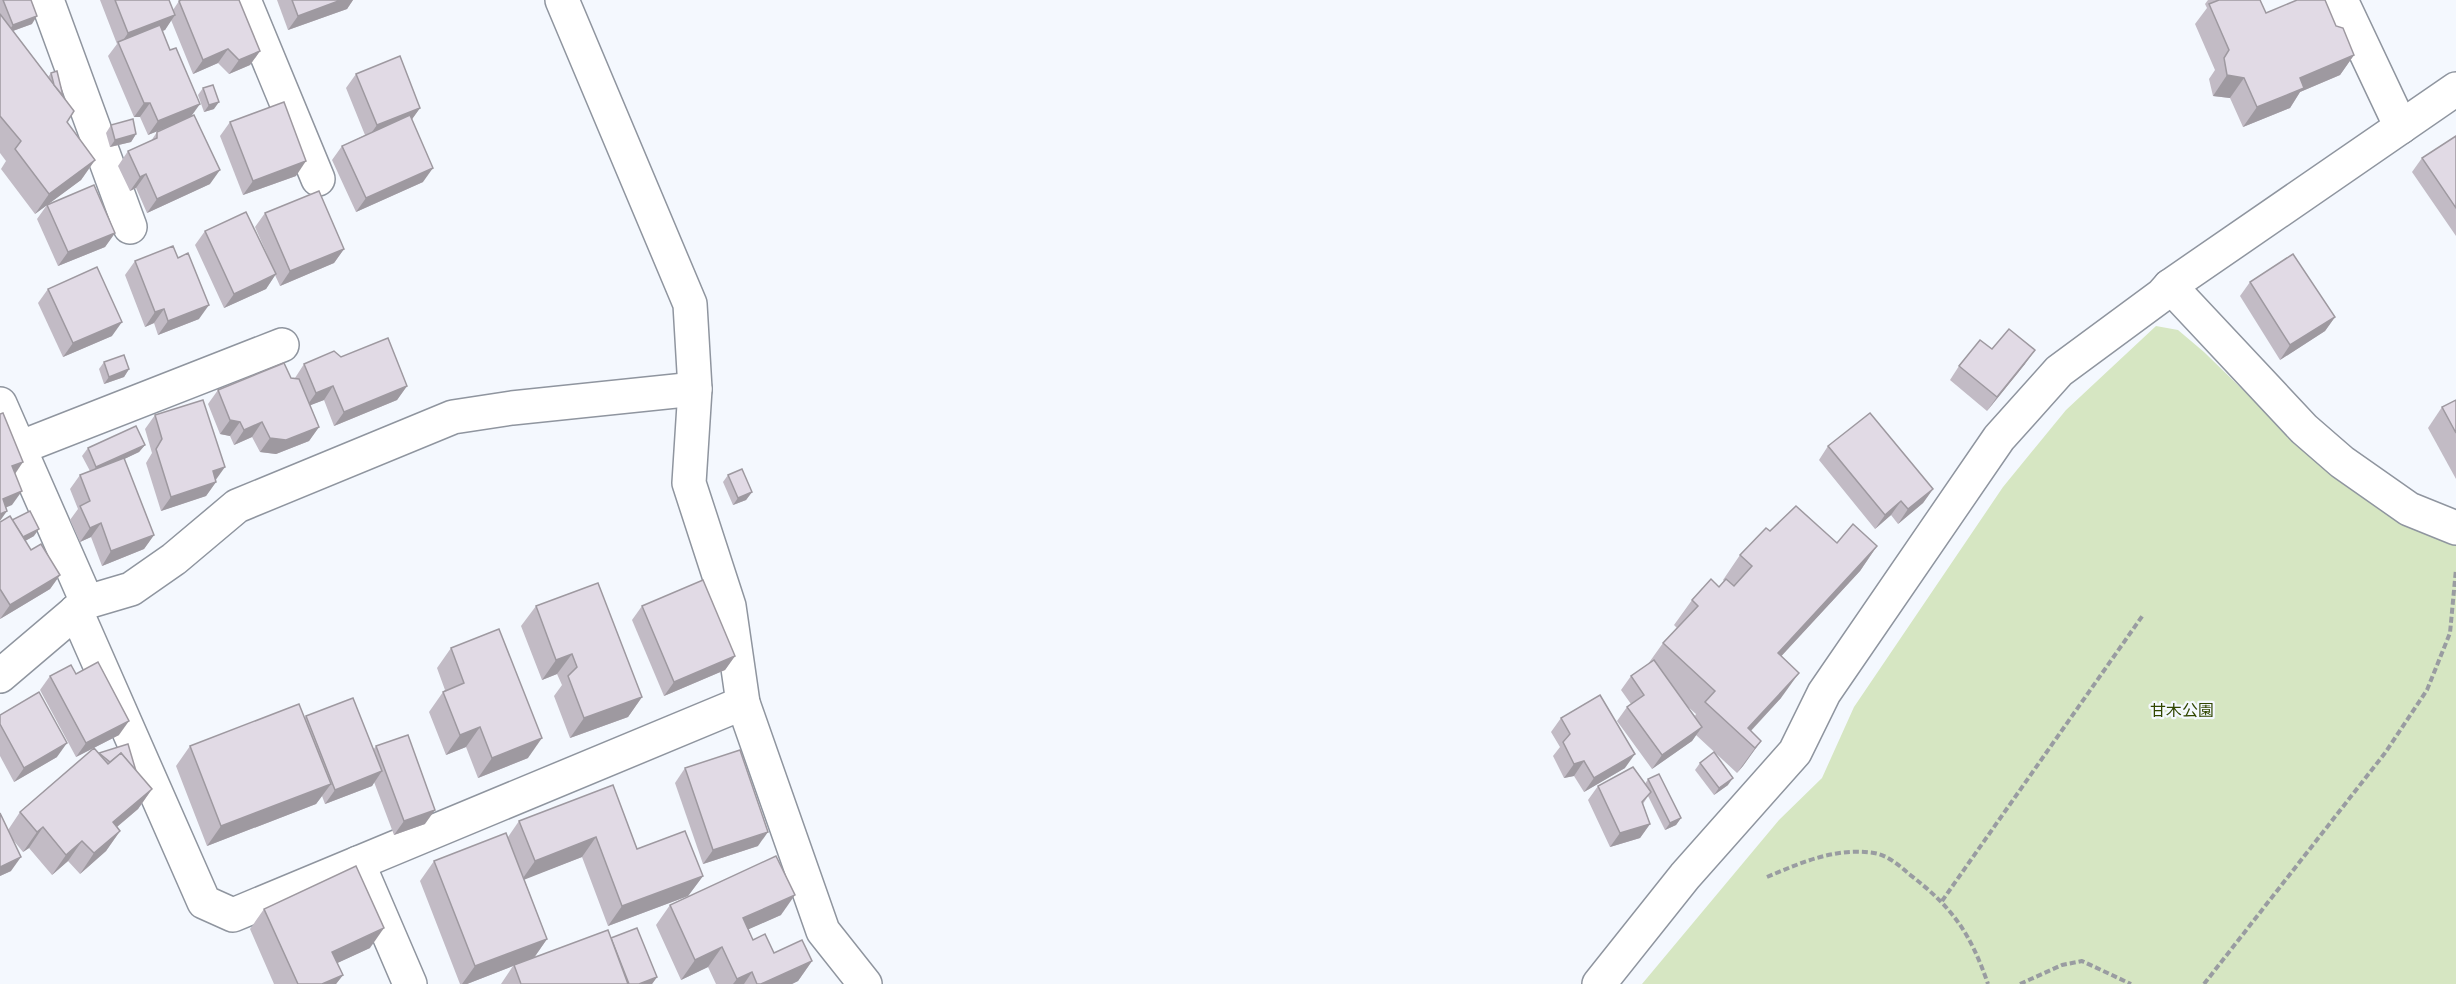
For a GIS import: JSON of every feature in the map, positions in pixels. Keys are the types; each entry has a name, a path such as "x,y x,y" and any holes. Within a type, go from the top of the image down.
{"street":[{"path":"47,0 130,226"},
{"path":"244,0 318,178"},
{"path":"562,0 690,304 695,389 689,483 729,606 744,703 823,931 855,981"},
{"path":"2340,0 2401,127"},
{"path":"1599,984 1685,876 1795,752 1824,693 1999,438 2058,371 2162,295 2170,286 2456,89"},
{"path":"2170,286 2304,429 2342,462 2409,509 2456,528"},
{"path":"19,448 282,345"},
{"path":"0,676 81,607 131,589 174,559 237,506 453,417 512,408 695,389"},
{"path":"0,404 81,607 204,902 233,915 744,703"},
{"path":"358,863 410,984"}],"path":[{"path":"2204,984 2385,753 2427,690 2450,633 2456,569"},
{"path":"1942,901 2143,615"},
{"path":"1767,877 1810,859 1850,852 1875,853 1890,859 1942,901 1956,916 1978,953 1988,984"},
{"path":"2020,984 2062,965 2082,961 2131,984"}],"green space":[{"name":"甘木公園","path":"2156,326 2178,330 2204,352 2314,459 2456,544 2456,984 1642,984 1779,820 1822,778 1854,707 2003,487 2066,410"}],"building":[{"path":"3,0 31,0 37,16 13,25"},
{"path":"115,0 169,0 175,15 128,33"},
{"path":"239,0 260,51 239,60 228,49 203,60 179,1"},
{"path":"292,0 341,0 298,16"},
{"path":"2219,0 2260,0 2266,13 2297,0 2325,0 2336,26 2343,28 2354,55 2300,78 2304,88 2257,107 2244,78 2227,75 2224,58 2229,50 2209,4"},
{"path":"0,14 74,111 67,122 95,160 49,194 15,149 21,141 0,116"},
{"path":"160,25 170,50 176,48 200,104 158,121 150,103 144,103 118,42"},
{"path":"400,56 420,108 377,125 356,74"},
{"path":"57,71 63,96 54,85 51,73"},
{"path":"213,85 219,102 209,105 203,88"},
{"path":"284,102 306,161 253,181 230,122"},
{"path":"194,115 220,170 157,199 146,174 140,177 128,151 157,138 157,132"},
{"path":"410,115 433,168 366,198 342,146"},
{"path":"133,119 136,134 115,140 111,125"},
{"path":"2456,136 2456,208 2422,158"},
{"path":"94,185 115,233 68,252 47,205"},
{"path":"319,191 344,249 290,271 265,213"},
{"path":"246,212 276,274 234,294 205,231"},
{"path":"173,246 178,258 188,253 209,305 168,321 164,309 155,312 135,261"},
{"path":"2293,254 2335,317 2290,345 2250,282"},
{"path":"97,267 122,322 73,343 48,289"},
{"path":"2009,329 2035,350 1997,397 1959,366 1980,340 1992,349"},
{"path":"388,338 407,386 344,412 333,386 316,393 304,364 334,351 341,357"},
{"path":"124,355 129,369 109,377 104,362"},
{"path":"284,363 291,378 299,379 319,427 286,440 270,438 262,422 244,430 240,422 230,420 218,390"},
{"path":"203,400 225,467 213,471 216,482 171,497 156,449 162,439 155,415"},
{"path":"2456,400 2456,433 2442,407"},
{"path":"3,413 23,462 12,466 22,491 3,499 7,511 0,514 0,414"},
{"path":"1870,413 1933,489 1908,509 1901,501 1885,515 1828,446"},
{"path":"136,426 145,445 96,467 88,448"},
{"path":"124,458 154,535 111,551 101,523 90,528 80,506 90,501 80,475"},
{"path":"742,469 752,492 738,498 728,475"},
{"path":"1796,506 1837,543 1853,524 1877,546 1778,653 1799,673 1748,728 1761,741 1755,748 1705,702 1715,691 1663,643 1698,606 1692,600 1711,579 1719,587 1726,579 1734,586 1752,566 1740,555 1766,528 1770,531"},
{"path":"30,511 39,529 23,537 12,520"},
{"path":"10,516 31,550 41,544 60,575 10,605 0,589 0,522"},
{"path":"703,580 735,656 674,682 642,606"},
{"path":"598,583 642,697 584,718 568,676 577,667 572,654 556,660 536,606"},
{"path":"499,629 542,738 492,758 480,727 460,735 443,692 464,683 451,648"},
{"path":"1654,660 1702,727 1662,755 1627,707 1644,695 1631,676"},
{"path":"98,662 129,721 86,743 50,676 71,665 76,674"},
{"path":"39,692 67,743 24,768 0,724 0,715"},
{"path":"1600,695 1635,754 1594,778 1584,761 1574,764 1563,742 1570,734 1561,718"},
{"path":"353,698 382,771 335,790 306,716"},
{"path":"299,704 331,784 221,826 190,746"},
{"path":"408,735 435,810 404,821 376,746"},
{"path":"128,744 136,771 121,753 110,762 99,753"},
{"path":"94,748 108,764 121,753 152,789 113,822 120,831 94,853 82,841 66,855 43,827 37,832 20,812"},
{"path":"740,750 768,832 713,850 685,768"},
{"path":"1714,752 1733,778 1719,788 1700,763"},
{"path":"1633,767 1651,792 1642,802 1650,824 1620,833 1598,786"},
{"path":"1659,774 1681,818 1670,823 1648,779"},
{"path":"613,785 637,849 685,831 703,876 622,906 596,837 535,861 519,821"},
{"path":"0,813 21,857 0,867"},
{"path":"506,833 547,939 475,966 434,861"},
{"path":"776,856 795,895 743,918 753,940 765,934 774,953 802,940 812,961 757,984 752,972 737,979 722,947 695,960 670,905"},
{"path":"356,866 384,928 332,952 343,975 322,984 298,984 264,909"},
{"path":"637,928 657,977 639,984 629,984 611,938"},
{"path":"608,930 628,984 521,984 514,965"}]}
